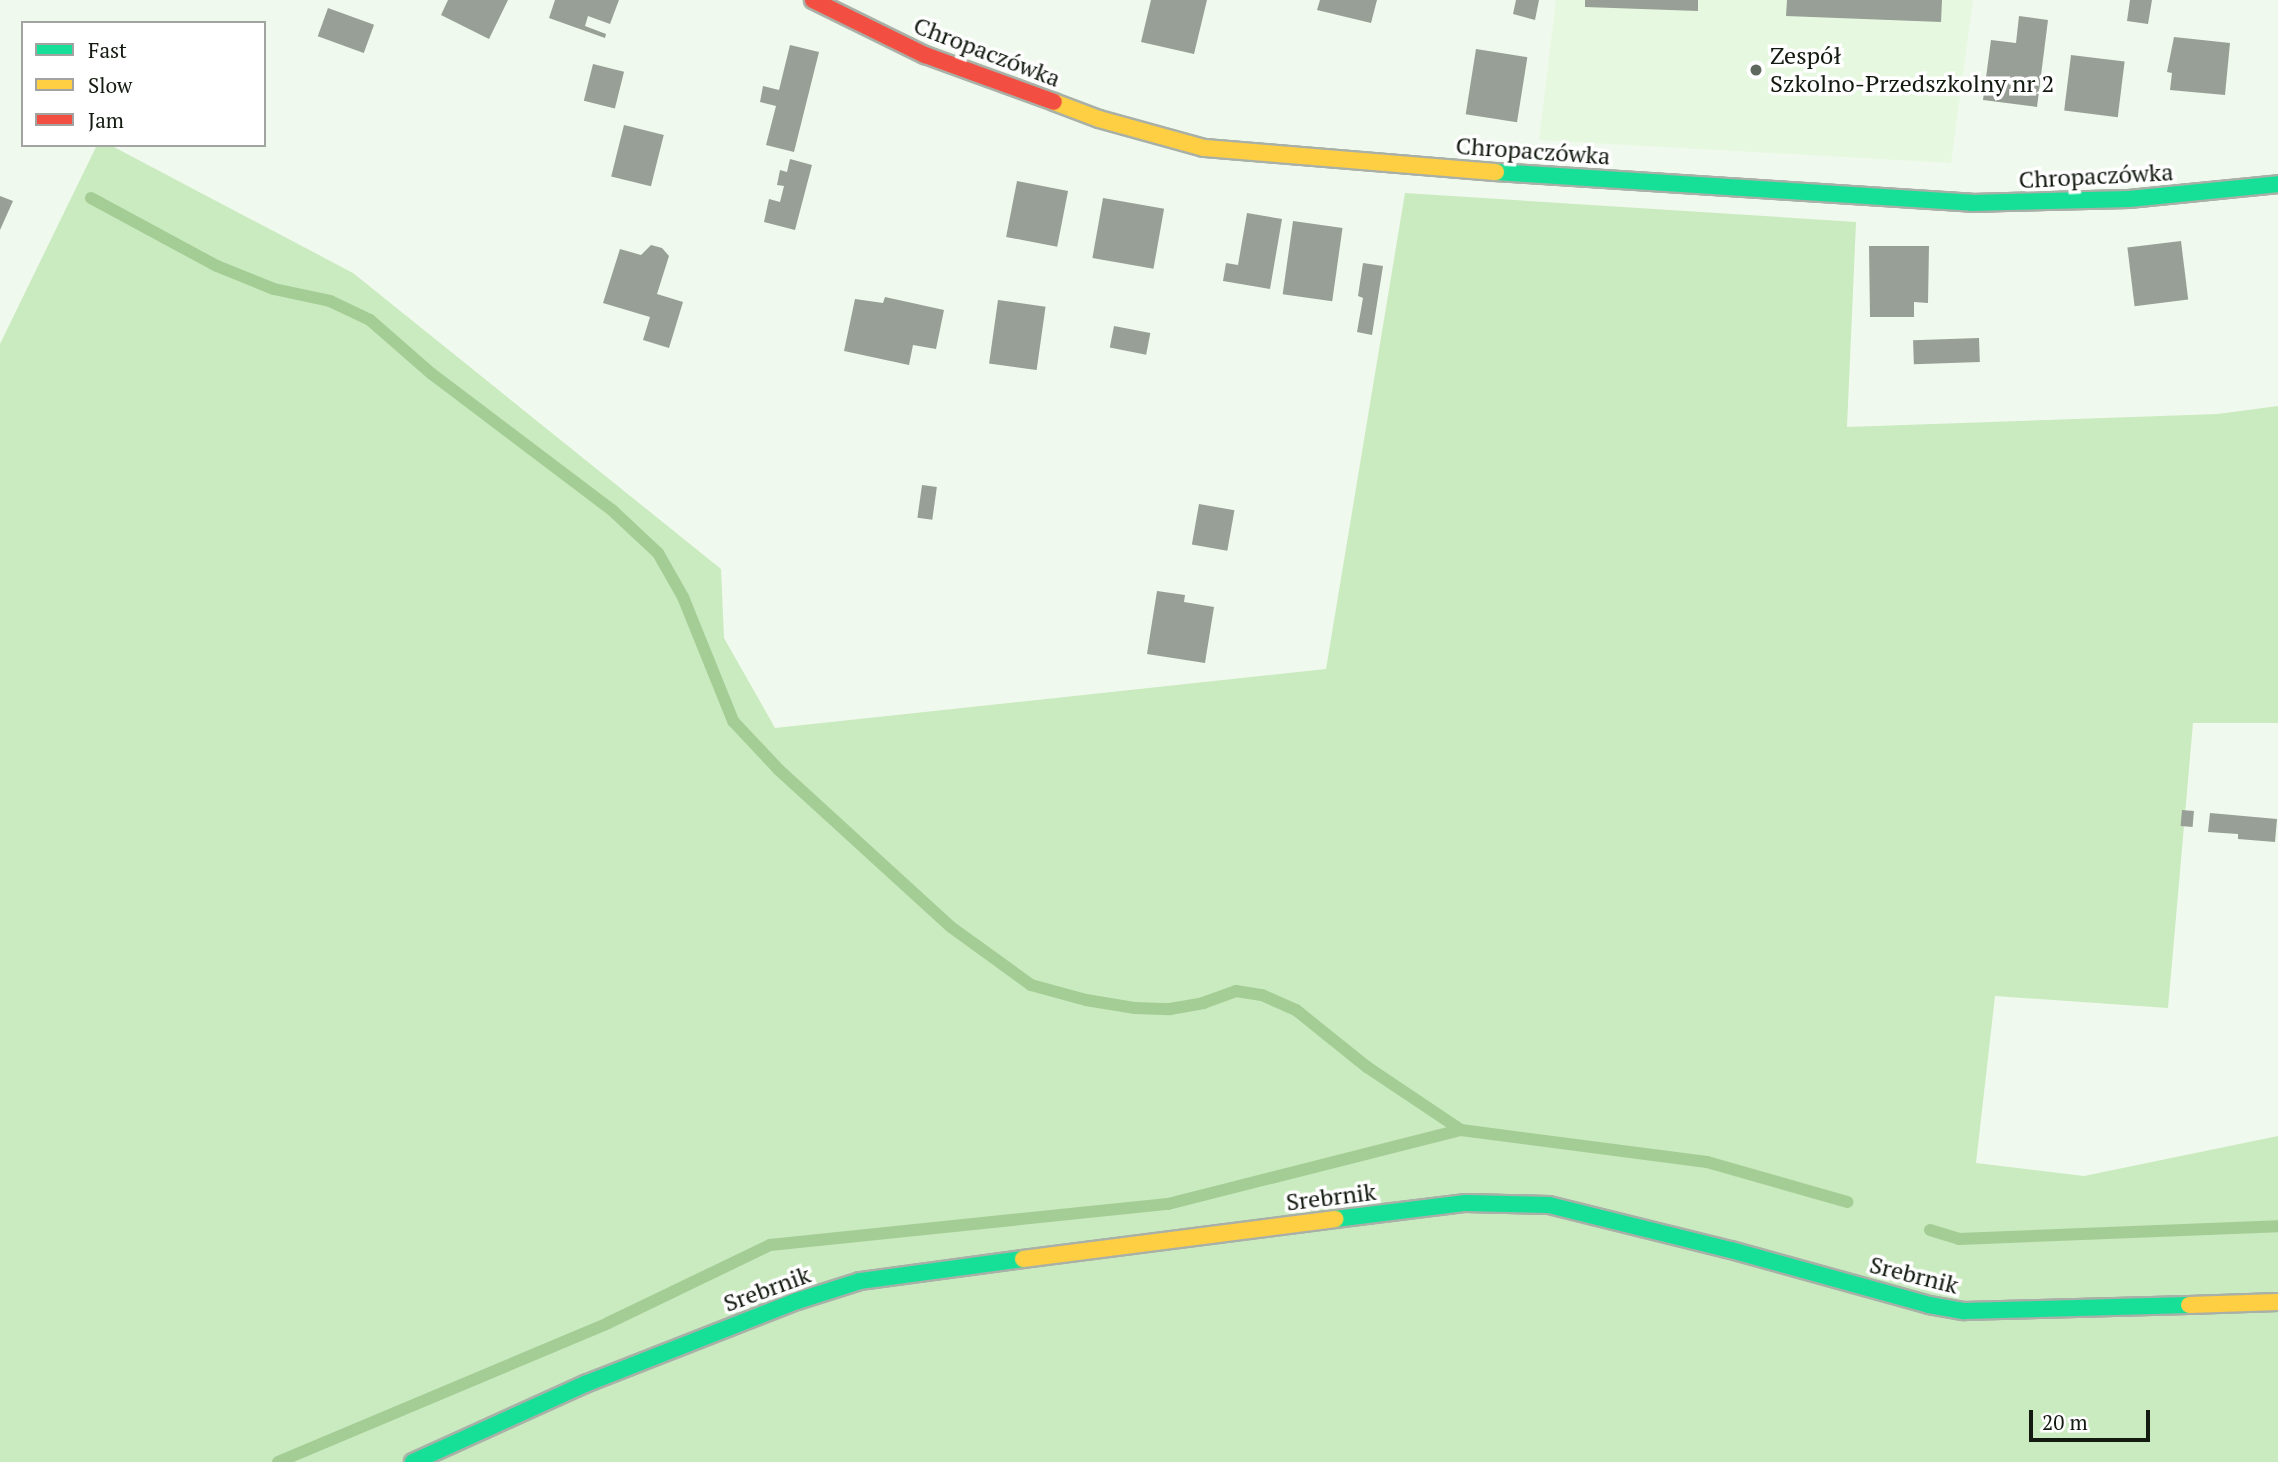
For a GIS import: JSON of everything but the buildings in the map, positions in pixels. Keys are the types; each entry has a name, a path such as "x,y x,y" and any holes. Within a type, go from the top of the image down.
{"street":[{"name":"Chropaczówka","path":"813,0 925,55 1099,119 1204,148 1402,166 1972,203 2041,204 2129,199 2278,184"},
{"name":"Srebrnik","path":"413,1462 585,1384 797,1301 860,1281 1182,1237 1466,1203 1549,1205 1731,1250 1929,1305 1964,1311 2041,1311 2278,1302"}],"shaded area":[{"name":"Zespół Szkolno-Przedszkolny nr 2","path":"1556,0 1973,0 1951,163 1539,140"}],"green space":[{"path":"96,147 114,147 353,273 721,569 724,638 775,728 1326,669 1405,193 1856,222 1847,427 2218,414 2278,406 2278,723 2193,723 2168,1008 1995,996 1976,1163 2084,1176 2278,1136 2278,1462 0,1462 0,344"}],"waterway":[{"path":"91,198 217,266 274,289 330,301 370,320 432,374 612,510 658,553 683,597 733,721 779,770 951,927 1031,985 1086,1000 1135,1008 1170,1009 1203,1003 1236,991 1262,995 1296,1010 1367,1067 1461,1130"},
{"path":"278,1462 608,1323 770,1245 1168,1204 1461,1130 1707,1162 1847,1202"},
{"path":"1930,1230 1959,1239 2278,1226"}],"traffic: fast":[{"path":"1496,172 1972,203 2129,199 2278,184"},
{"path":"1335,1219 1466,1203 1549,1205 1731,1250 1929,1305 1964,1311 2189,1305"},
{"path":"413,1462 585,1384 797,1301 860,1281 1023,1259"}],"traffic: slow":[{"path":"1054,102 1099,119 1204,148 1496,172"},
{"path":"1023,1259 1335,1219"},
{"path":"2189,1305 2278,1302"}],"traffic: jam":[{"path":"813,0 925,55 1054,102"}],"place":[{"name":"Zespół Szkolno-Przedszkolny nr 2","path":"1756,70"}]}
